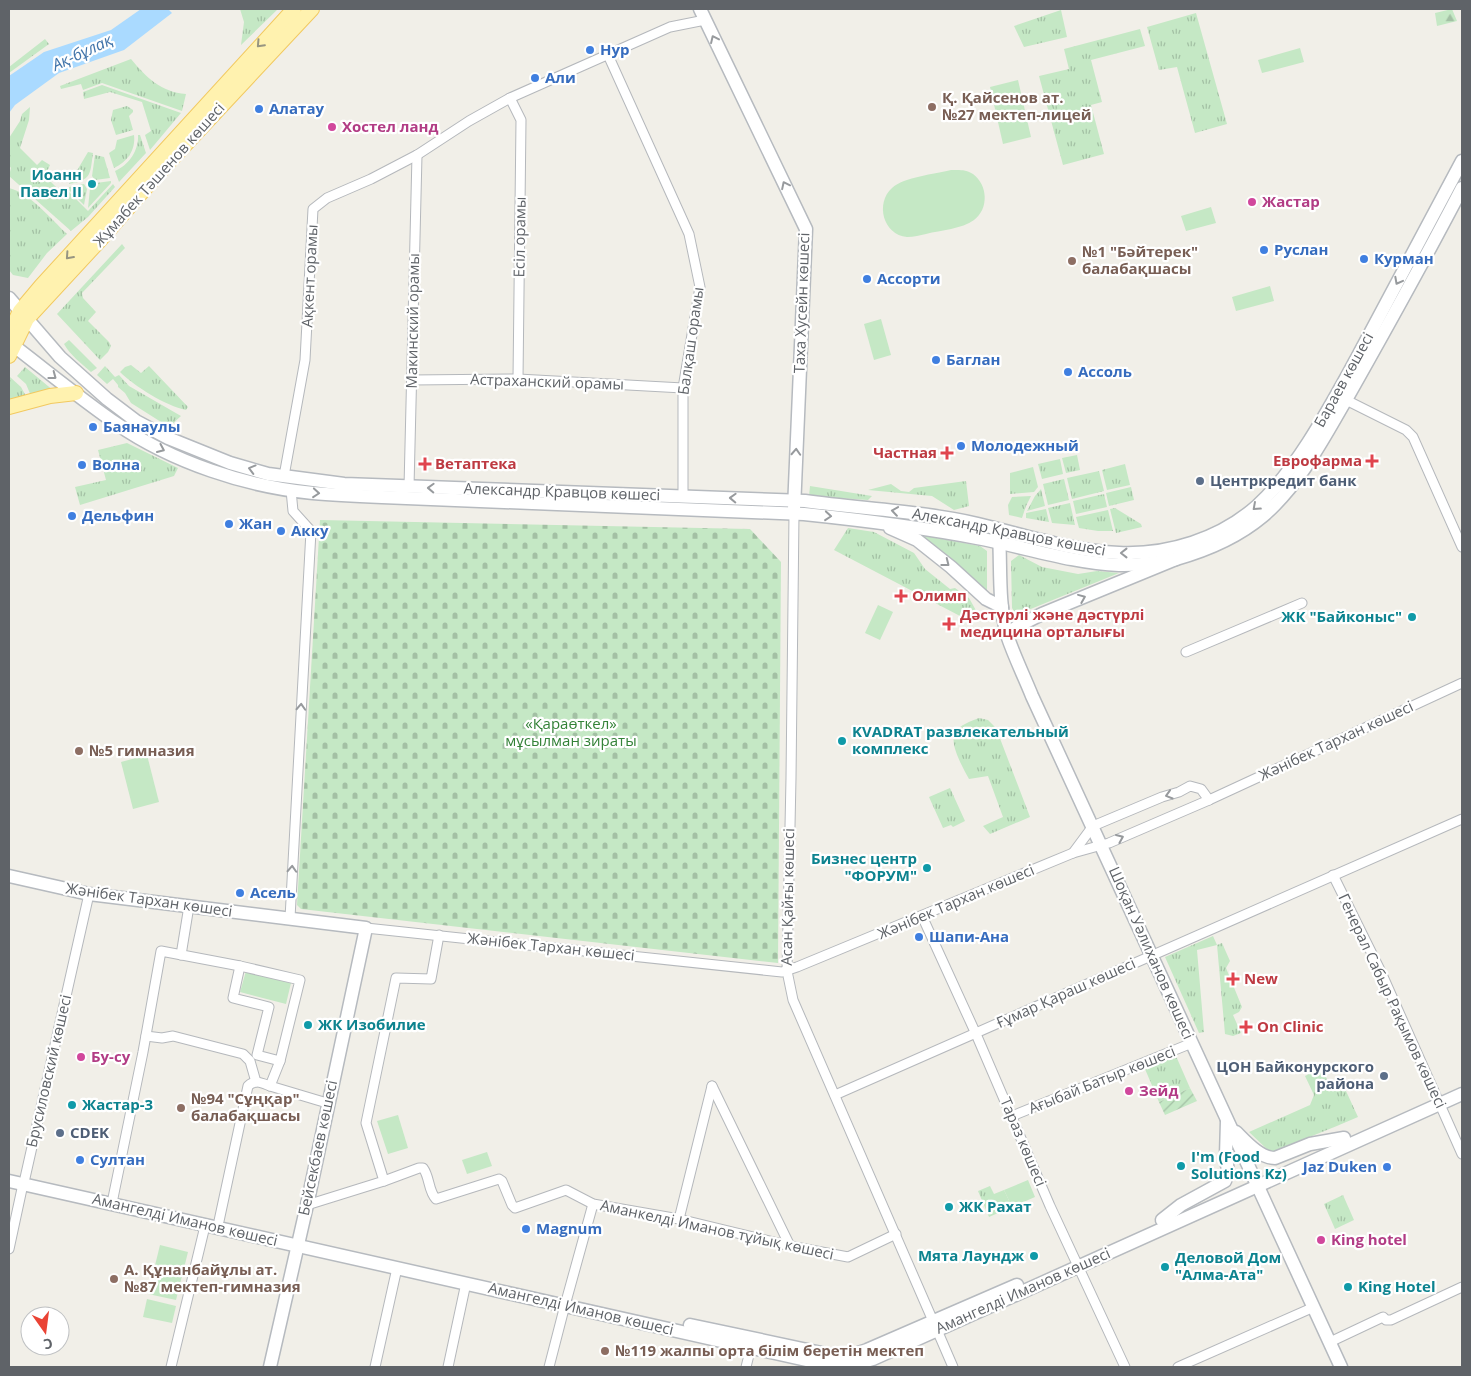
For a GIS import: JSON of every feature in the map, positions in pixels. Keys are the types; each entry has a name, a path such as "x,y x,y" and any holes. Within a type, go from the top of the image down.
{"main road":[{"name":"Жұмабек Тәшенов көшесі","path":"10,344 23,315 229,78 294,9"},
{"name":"Жұмабек Тәшенов көшесі","path":"23,315 101,239 156,176 312,9"},
{"name":"Таха Хусейн көшесі","path":"703,14 806,229 794,514"},
{"name":"Бараев көшесі","path":"1437,223 1462,157"},
{"name":"Бараев көшесі","path":"1174,554 1229,526 1258,505 1320,432 1437,223 1462,188"},
{"name":"Александр Кравцов көшесі","path":"9,298 60,357 107,399 136,421 168,438 230,464 284,476 344,484 794,500 907,512 978,524 1094,551 1174,554"},
{"name":"Александр Кравцов көшесі","path":"10,344 118,425 154,446 231,477 291,490 382,497 794,514 874,521 999,543 1094,563 1121,565 1144,564 1174,554"},
{"path":"9,407 50,396 76,393"},
{"path":"874,521 917,540 951,567 986,599 1002,607"},
{"name":"Шоқан Уәлиханов көшесі","path":"998,530 999,573 1007,634 1032,696 1341,1367"},
{"path":"1007,634 1042,614 1174,554"},
{"name":"Жәнібек Тархан көшесі","path":"9,876 89,894 366,928"},
{"name":"Бейсекбаев көшесі","path":"270,1367 366,928"},
{"name":"Амангелді Иманов көшесі","path":"9,1174 24,1181 205,1226 297,1242 566,1302 833,1366 873,1360 935,1326 1438,1101 1462,1086"},
{"name":"Амангелді Иманов көшесі","path":"1076,1263 1162,1220 1256,1182 1344,1138 1438,1101 1462,1094"},
{"path":"1229,1123 1262,1155 1269,1158 1275,1158 1310,1144 1344,1138"},
{"path":"1162,1220 1181,1205 1225,1180 1228,1172 1226,1156 1229,1123"},
{"name":"Амангелді Иманов көшесі","path":"9,1181 24,1181 113,1198 219,1221 397,1268 831,1355 849,1363"},
{"path":"754,1348 770,1355 817,1367"}],"street":[{"path":"510,98 703,14"},
{"name":"Балқаш орамы","path":"608,55 689,234 700,287 683,388 683,496"},
{"name":"Ақкент орамы","path":"284,476 305,360 314,209 327,198 371,179 417,154 510,98"},
{"name":"Есіл орамы","path":"510,98 522,120 518,379"},
{"name":"Макинский орамы","path":"409,487 417,154"},
{"name":"Астраханский орамы","path":"412,380 518,379 683,388"},
{"path":"1341,397 1406,430 1412,437 1462,547"},
{"path":"290,918 311,531 293,511 291,490"},
{"name":"Асан Қайғы көшесі","path":"794,514 792,778 786,971 793,1000 953,1367"},
{"path":"1186,652 1302,603"},
{"name":"Жәнібек Тархан көшесі","path":"366,928 786,971 1073,853 1102,845 1209,800 1462,683"},
{"path":"1073,853 1093,826 1190,786 1201,789 1209,800"},
{"name":"Ғұмар Қараш көшесі","path":"835,1095 1462,819"},
{"name":"Генерал Сабыр Рақымов көшесі","path":"1333,875 1381,972 1462,1154"},
{"name":"Брусиловский көшесі","path":"9,1249 89,894"},
{"path":"181,956 189,906"},
{"name":"Тараз көшесі","path":"922,916 1124,1367"},
{"path":"306,1205 384,1180 366,1122 396,978 431,979 438,935"},
{"path":"113,1198 161,952 240,966 300,980 280,1061 270,1086"},
{"path":"240,966 233,998 269,1007 257,1055 280,1061"},
{"path":"146,1036 162,1038 173,1036 243,1054 250,1061 256,1082"},
{"name":"Ағыбай Батыр көшесі","path":"1012,1116 1192,1043"},
{"path":"219,1221 248,1086 252,1082 256,1082 327,1103"},
{"path":"679,1219 712,1086 790,1246"},
{"name":"Аманкелді Иманов тұйық көшесі","path":"384,1180 423,1168 433,1196 436,1199 497,1178 502,1181 515,1208 566,1190 593,1204 679,1219 790,1246 848,1257 896,1234"},
{"path":"549,1367 593,1204"},
{"path":"171,1367 205,1226"},
{"path":"375,1367 397,1268"},
{"path":"448,1367 466,1283"},
{"path":"1330,1342 1383,1317 1386,1320 1391,1320 1462,1287"},
{"path":"1178,1367 1314,1307"},
{"path":"746,1367 754,1348"}],"green space":[{"path":"240,9 278,9 241,45 244,22"},
{"path":"1452,9 1457,21 1437,26 1435,13"},
{"path":"1061,10 1067,37 1024,47 1014,26"},
{"path":"1196,13 1227,124 1195,133 1177,67 1159,70 1147,27"},
{"path":"1140,29 1145,46 1091,60 1102,102 1091,105 1104,154 1063,165 1039,76 1069,69 1064,49"},
{"path":"45,39 49,44 9,73 9,67"},
{"path":"1300,48 1304,62 1262,73 1258,60"},
{"path":"131,59 155,83 177,93 186,94 182,111 102,83 83,90 81,84 61,89 60,86"},
{"path":"1018,80 1031,137 1003,144 990,87"},
{"path":"102,85 181,113 150,150 145,135 151,131 142,102 110,92 84,99 83,92"},
{"path":"1080,98 1083,112 1059,117 1056,103"},
{"path":"127,106 133,110 129,116 133,130 116,135 111,120 113,110"},
{"path":"30,107 29,120 20,148 37,165 42,160 50,165 45,176 64,195 69,192 88,211 113,184 115,187 88,217 71,231 9,176 11,168 9,165 9,138 20,121 22,114"},
{"path":"134,135 134,146 130,155 114,168 109,153 115,149 117,140"},
{"path":"138,135 140,135 146,153 119,182 115,171 129,161 137,146"},
{"path":"88,152 93,153 88,175 82,180 69,184"},
{"path":"95,155 104,157 110,178 95,180 92,176"},
{"path":"951,170 970,172 982,184 985,197 979,215 964,225 915,236 907,237 892,231 887,225 883,210 887,194 892,188 904,181"},
{"path":"111,181 88,208 90,188 96,183"},
{"path":"84,184 87,189 84,205 68,189 69,187"},
{"path":"9,188 25,195 67,234 47,253 28,278 13,275 9,270"},
{"path":"1211,207 1216,223 1186,231 1181,216"},
{"path":"122,244 125,248 82,293 83,298 96,312 88,321 111,346 100,360 57,314"},
{"path":"1270,286 1274,301 1236,311 1232,297"},
{"path":"881,319 891,355 874,360 864,324"},
{"path":"69,340 97,368 91,372 73,356 64,344"},
{"path":"131,365 141,373 149,366 188,407 186,410 151,395 120,372 125,367"},
{"path":"105,366 115,377 119,375 129,386 181,416 169,427 131,403 113,379 107,384 97,375"},
{"path":"25,367 54,391 31,396 26,384 17,376"},
{"path":"10,377 21,387 27,398 9,402"},
{"path":"127,443 178,468 174,476 80,505 75,487 106,480 98,450"},
{"path":"1077,455 1080,470 1066,473 1062,458"},
{"path":"1060,459 1063,474 1042,479 1038,464"},
{"path":"1125,464 1130,485 1107,490 1102,470"},
{"path":"1033,467 1038,487 1034,492 1010,494 1010,473"},
{"path":"1099,471 1104,491 1072,499 1067,478"},
{"path":"1064,479 1069,500 1048,505 1043,484"},
{"path":"966,481 969,506 954,510 932,496 868,490 891,484 901,491 909,492 914,488"},
{"path":"810,486 872,496 868,500 809,496"},
{"path":"1131,487 1134,500 1109,506 1106,493"},
{"path":"1041,489 1045,506 1027,511 1035,496"},
{"path":"1104,494 1107,507 1076,514 1073,501"},
{"path":"1031,496 1022,518 1009,515 1008,505 1012,497"},
{"path":"1070,503 1075,525 1052,523 1048,508"},
{"path":"1115,508 1141,524 1142,527 1116,533 1110,509"},
{"path":"1046,509 1049,522 1026,518 1026,513"},
{"path":"1108,510 1113,531 1079,528 1076,517"},
{"name":"«Қараөткел» мұсылман зираты","path":"320,520 750,529 781,562 778,963 301,909 297,905"},
{"path":"848,528 874,532 914,553 925,569 950,589 955,588 969,598 978,614 976,617 967,608 960,616 834,550"},
{"path":"920,535 980,546 987,551 987,595 956,562"},
{"path":"1019,555 1042,567 1078,574 1097,571 1119,573 1016,615 1012,608 1011,561"},
{"path":"878,605 893,612 880,640 865,633"},
{"path":"979,718 988,720 996,728 1030,817 990,834 983,826 1003,817 988,776 969,779 963,769 954,743 955,733 959,728"},
{"path":"147,755 159,802 133,809 121,762"},
{"path":"950,788 965,821 953,827 951,825 943,828 929,797"},
{"path":"1213,936 1217,945 1197,950 1204,1032 1199,1033 1165,957"},
{"path":"1222,943 1230,961 1226,968 1242,1007 1239,1012 1233,1015 1241,1033 1233,1036 1225,1034 1217,945"},
{"path":"246,971 291,983 286,1004 240,992"},
{"path":"1176,1056 1190,1088 1159,1102 1145,1069"},
{"path":"1321,1068 1329,1083 1340,1078 1358,1117 1271,1153 1249,1132 1310,1105 1314,1095 1305,1076"},
{"path":"1190,1088 1197,1101 1165,1115 1159,1102"},
{"path":"398,1115 408,1148 388,1154 377,1121"},
{"path":"487,1152 492,1166 467,1174 462,1160"},
{"path":"1028,1180 1035,1197 1012,1207 1004,1190"},
{"path":"990,1186 994,1194 1004,1190 1012,1207 989,1217 978,1191"},
{"path":"1343,1195 1354,1220 1335,1229 1324,1204"},
{"path":"160,1245 188,1252 176,1300 148,1294"},
{"path":"147,1299 176,1306 172,1323 143,1317"}],"water":[{"name":"Ақ-бұлақ","path":"141,9 168,9 172,13 124,50 59,73 15,105 9,113 9,76 44,52 111,30"}],"place":[{"name":"Нур","path":"590,50"},
{"name":"Али","path":"535,78"},
{"name":"Қ. Қайсенов ат. №27 мектеп-лицей","path":"932,107"},
{"name":"Алатау","path":"259,109"},
{"name":"Хостел ланд","path":"332,127"},
{"name":"Иоанн Павел II","path":"92,184"},
{"name":"Жастар","path":"1252,202"},
{"name":"Руслан","path":"1264,250"},
{"name":"Курман","path":"1364,259"},
{"name":"№1 \"Бәйтерек\" балабақшасы","path":"1072,261"},
{"name":"Ассорти","path":"867,279"},
{"name":"Баглан","path":"936,360"},
{"name":"Ассоль","path":"1068,372"},
{"name":"Баянаулы","path":"93,427"},
{"name":"Молодежный","path":"961,446"},
{"name":"Частная","path":"947,453"},
{"name":"Еврофарма","path":"1372,461"},
{"name":"Ветаптека","path":"425,464"},
{"name":"Волна","path":"82,465"},
{"name":"Центркредит банк","path":"1200,481"},
{"name":"Дельфин","path":"72,516"},
{"name":"Жан","path":"229,524"},
{"name":"Акку","path":"281,531"},
{"name":"Олимп","path":"901,596"},
{"name":"ЖК \"Байконыс\"","path":"1412,617"},
{"name":"Дәстүрлі және дәстүрлі медицина орталығы","path":"949,624"},
{"name":"KVADRAT развлекательный комплекс","path":"842,741"},
{"name":"№5 гимназия","path":"79,751"},
{"name":"Бизнес центр \"ФОРУМ\"","path":"927,868"},
{"name":"Асель","path":"240,893"},
{"name":"Шапи-Ана","path":"919,937"},
{"name":"New","path":"1233,979"},
{"name":"ЖК Изобилие","path":"308,1025"},
{"name":"On Clinic","path":"1246,1027"},
{"name":"Бу-су","path":"81,1057"},
{"name":"ЦОН Байконурского района","path":"1384,1076"},
{"name":"Зейд","path":"1129,1091"},
{"name":"Жастар-3","path":"72,1105"},
{"name":"№94 \"Сұңқар\" балабақшасы","path":"181,1108"},
{"name":"CDEK","path":"60,1133"},
{"name":"Султан","path":"80,1160"},
{"name":"I'm (Food Solutions Kz)","path":"1181,1166"},
{"name":"Jaz Duken","path":"1387,1167"},
{"name":"ЖК Рахат","path":"949,1207"},
{"name":"Magnum","path":"526,1229"},
{"name":"King hotel","path":"1321,1240"},
{"name":"Мята Лаундж","path":"1034,1256"},
{"name":"Деловой Дом \"Алма-Ата\"","path":"1165,1267"},
{"name":"А. Құнанбайұлы ат. №87 мектеп-гимназия","path":"114,1279"},
{"name":"King Hotel","path":"1348,1287"},
{"name":"№119 жалпы орта білім беретін мектеп","path":"605,1351"}]}
